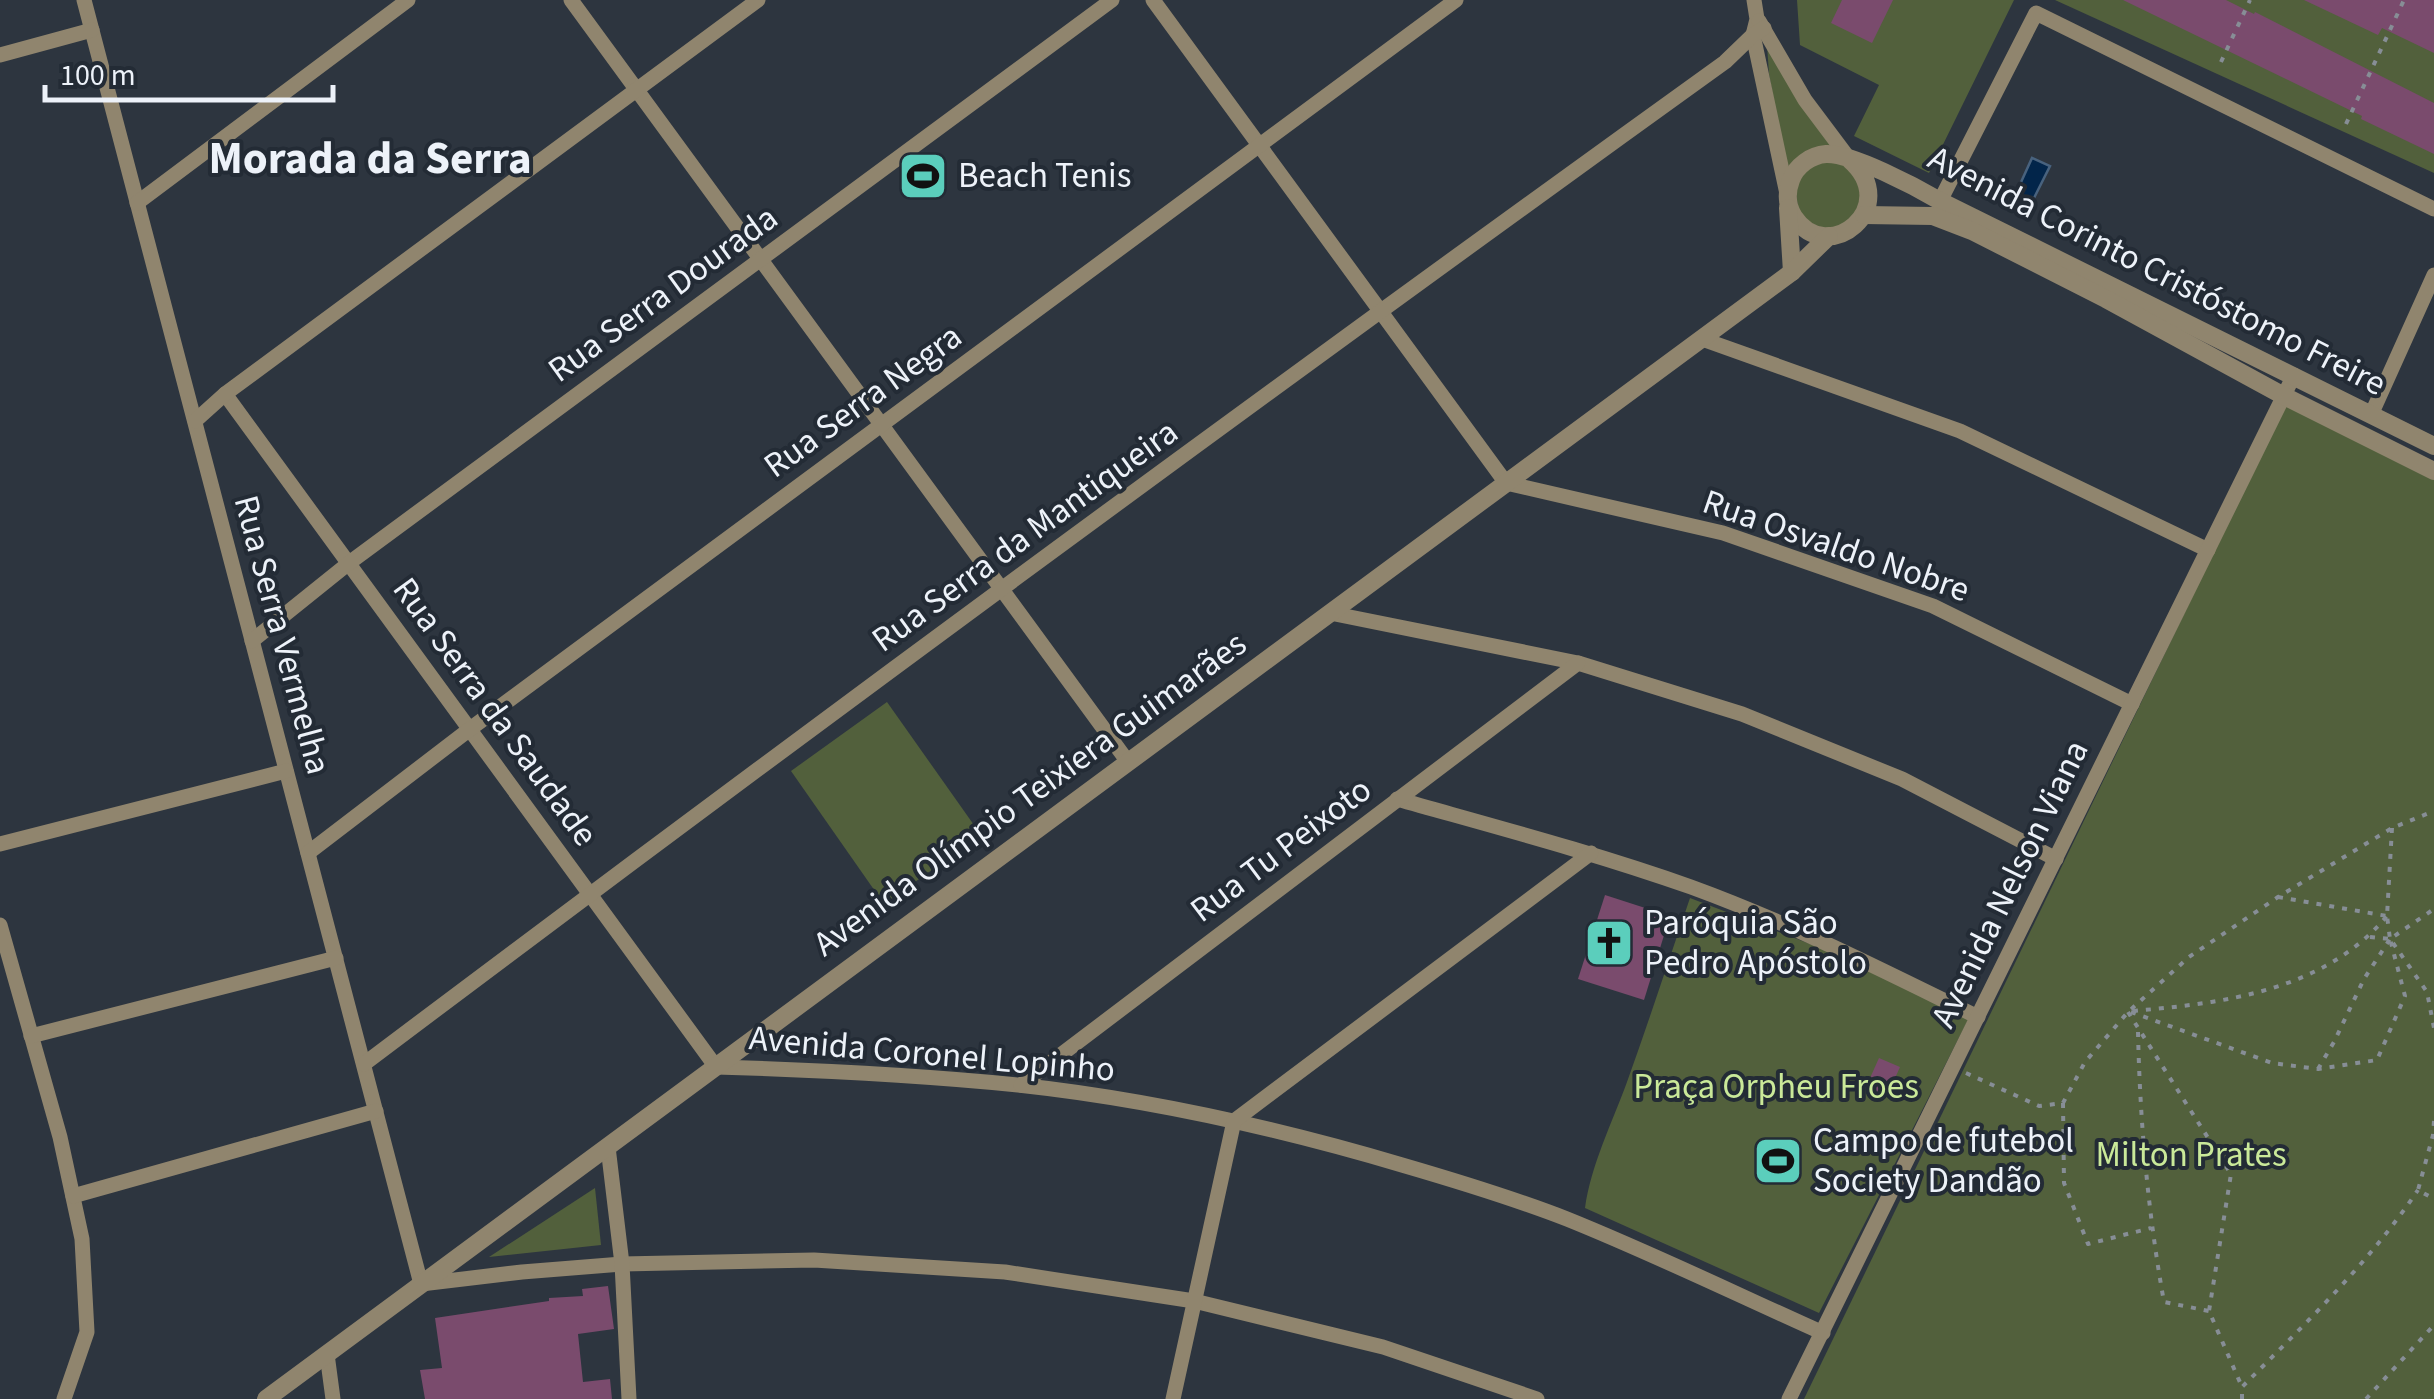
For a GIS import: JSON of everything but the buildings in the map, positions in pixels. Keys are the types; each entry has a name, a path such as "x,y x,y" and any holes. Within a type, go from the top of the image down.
{"street":[{"name":"Rua Serra Vermelha","path":"84,0 421,1284"},
{"path":"137,202 408,0"},
{"path":"571,0 1128,762"},
{"path":"194,421 225,394 758,0"},
{"name":"Rua Serra Dourada","path":"252,641 349,563 1112,0"},
{"path":"1153,0 1506,483"},
{"name":"Rua Serra Negra","path":"308,854 470,728 1456,0"},
{"path":"1754,0 1788,199 1792,272"},
{"path":"1940,201 2036,13 2434,210"},
{"path":"0,55 92,30"},
{"path":"1761,35 1866,179 1869,191 1864,216"},
{"name":"Rua Serra da Mantiqueira","path":"364,1064 1380,311 1761,35"},
{"name":"Avenida Corinto Cristóstomo Freire","path":"1788,199 1794,173 1813,157 1825,154 1838,155 1898,178 2110,292 2284,396 2434,470"},
{"path":"1788,199 1796,220 1806,229 1829,236"},
{"name":"Avenida Corinto Cristóstomo Freire","path":"1829,236 1849,230 1864,216 1933,216 2294,375 2434,446"},
{"name":"Avenida Olímpio Teixiera Guimarães","path":"266,1399 1702,339 1792,272 1829,236"},
{"path":"2371,415 2434,276"},
{"path":"1702,339 1960,431 2208,550"},
{"name":"Avenida Nelson Viana","path":"1789,1399 2294,375"},
{"name":"Rua Serra da Saudade","path":"225,394 716,1067"},
{"name":"Rua Osvaldo Nobre","path":"1506,483 1723,533 1932,606 2132,704"},
{"path":"1330,614 1578,663 1742,714 1902,779 2056,859"},
{"name":"Rua Tu Peixoto","path":"1021,1086 1578,663"},
{"path":"0,844 286,770"},
{"path":"1397,800 1591,853 1696,889 1827,944 1978,1017"},
{"path":"1174,1399 1234,1121 1591,853"},
{"path":"0,926 60,1137 82,1239 87,1332 64,1399"},
{"path":"32,1036 336,958"},
{"name":"Avenida Coronel Lopinho","path":"716,1067 869,1072 1021,1086 1234,1121 1457,1181 1567,1219 1823,1333"},
{"path":"74,1196 376,1112"},
{"path":"608,1147 622,1264 628,1399"},
{"path":"421,1284 622,1264 814,1260 1005,1272 1194,1302 1383,1347 1537,1399"},
{"path":"327,1354 333,1399"}],"path":[{"path":"2221,62 2250,0"},
{"path":"2346,124 2404,0"},
{"path":"2151,1228 2088,1244 2064,1182 2064,1102 2085,1062 2128,1012 2188,957 2392,828 2434,811"},
{"path":"2128,1012 2272,1062 2318,1069 2377,1060 2405,996 2387,916 2392,828"},
{"path":"2278,897 2387,916"},
{"path":"2318,1069 2364,979 2390,938 2434,909"},
{"path":"2128,1012 2205,1004 2264,992 2306,977 2369,937 2387,916"},
{"path":"2369,937 2390,938"},
{"path":"2390,938 2427,992 2434,1028"},
{"path":"2128,1012 2231,1174 2209,1312 2242,1387 2242,1399"},
{"path":"2138,1028 2139,1096 2151,1228 2164,1302 2209,1312"},
{"path":"1952,1067 2039,1106 2064,1102"},
{"path":"2242,1387 2392,1228 2418,1190 2434,1122"},
{"path":"2418,1190 2434,1199"},
{"path":"2366,1399 2434,1325"}],"green space":[{"path":"1797,0 2014,0 1929,173 1854,136 1879,85 1800,45"},
{"path":"2055,0 2434,0 2434,173"},
{"path":"1767,45 1836,150 1788,177 1769,74"},
{"path":"1842,160 1861,180 1859,216 1831,232 1800,218 1794,183 1807,164"},
{"name":"Milton Prates","path":"2288,399 2434,473 2434,1399 1804,1399"},
{"path":"887,702 981,835 884,904 791,771"},
{"name":"Praça Orpheu Froes","path":"1690,898 1839,955 1969,1018 1819,1313 1585,1208 1597,1160"},
{"path":"595,1188 601,1245 489,1257"}],"water":[{"path":"2032,158 2050,166 2029,208 2012,202"}],"place":[{"name":"Beach Tenis","path":"923,176"},
{"name":"Paróquia São Pedro Apóstolo","path":"1609,943"},
{"name":"Campo de futebol Society Dandão","path":"1778,1161"}],"district":[{"name":"Morada da Serra","path":"370,159"}]}
